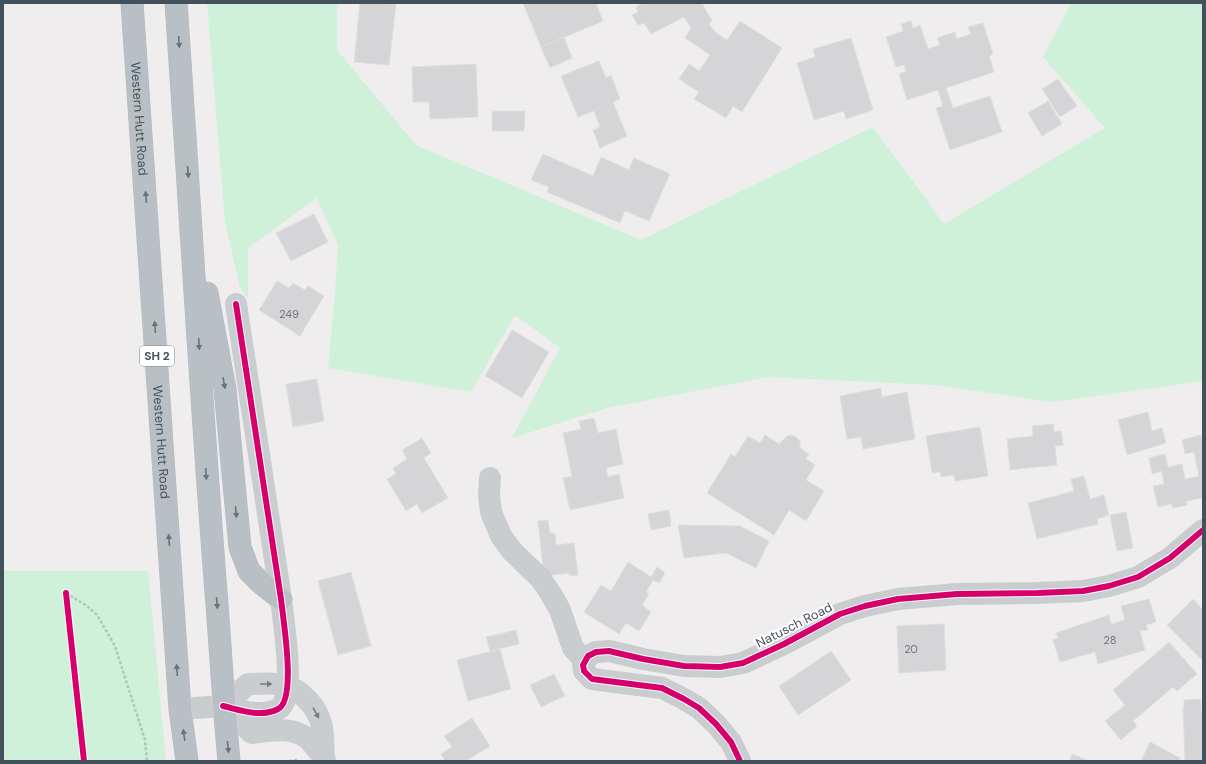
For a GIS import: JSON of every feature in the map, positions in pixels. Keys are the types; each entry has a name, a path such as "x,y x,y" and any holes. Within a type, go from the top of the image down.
{"highway":[{"name":"Western Hutt Road","path":"132,3 180,709 187,761"},
{"path":"176,3 190,193 207,482 222,671 223,706 229,761"},
{"path":"190,193 225,389 240,547 249,571 281,599"}],"street":[{"path":"180,709 223,706 251,713 270,712 280,709 286,700 288,686 286,646 281,599 236,304"},
{"path":"490,478 489,495 491,512 501,536 512,551 541,579 552,594 560,610 573,648 582,658 586,659 583,664 584,671 592,678 662,688 684,699 699,708 716,724 731,742 740,761"},
{"name":"Natusch Road","path":"586,659 588,656 596,652 608,651 684,666 720,667 743,663 784,644 840,614 865,606 898,599 956,594 1083,591 1109,586 1138,577 1170,558 1203,530"},
{"path":"223,706 248,684 288,686 302,694 316,712 321,723 324,759"},
{"path":"223,706 252,733 273,730 293,732 306,738 324,759"}],"path":[{"path":"66,593 87,606 97,615 115,646 145,740 147,761"}],"green space":[{"path":"207,3 337,3 337,50 416,145 641,240 873,127 944,224 1105,128 1043,57 1071,3 1203,3 1203,381 1052,402 935,385 768,377 607,408 512,438 560,348 515,315 471,392 328,368 338,245 317,198 248,248 248,299 240,288 225,222"},
{"path":"3,571 148,571 166,761 3,761"}],"building":[{"path":"360,3 396,4 389,65 354,62"},
{"path":"523,3 596,3 603,21 541,47"},
{"path":"644,3 702,3 712,21 709,24 715,32 727,40 740,21 782,48 742,112 733,106 726,118 694,99 699,92 679,79 689,64 699,71 710,55 685,38 691,28 684,17 651,34 644,23 638,25 632,15 638,12 636,7"},
{"path":"911,21 913,28 920,25 928,49 940,45 937,38 955,32 957,39 971,34 968,27 983,23 993,54 989,56 994,72 946,88 953,108 990,96 1002,132 950,150 936,108 943,106 938,90 907,100 899,74 906,71 904,65 896,67 886,37 903,31 901,24"},
{"path":"564,37 572,58 550,68 541,47"},
{"path":"851,38 873,110 846,119 844,111 814,120 797,63 815,57 813,49"},
{"path":"599,61 606,78 611,75 620,99 613,102 627,136 600,148 593,130 600,127 594,111 578,117 561,76"},
{"path":"476,64 478,117 430,119 429,102 413,102 412,67"},
{"path":"1058,79 1077,106 1060,117 1042,89"},
{"path":"1048,101 1062,124 1042,136 1028,113"},
{"path":"492,111 525,111 524,131 492,131"},
{"path":"543,154 593,176 601,157 629,170 634,158 670,174 649,221 625,211 620,223 547,192 549,187 531,180"},
{"path":"314,214 328,242 291,261 276,233"},
{"path":"277,281 289,288 293,283 305,290 308,286 324,296 300,336 259,310"},
{"path":"512,330 549,352 522,398 485,376"},
{"path":"317,379 324,421 293,427 286,384"},
{"path":"881,388 882,397 907,392 915,439 863,449 861,437 847,439 840,396"},
{"path":"1148,412 1152,431 1162,428 1166,443 1127,455 1118,420"},
{"path":"594,418 598,433 616,429 623,464 606,468 608,477 619,474 624,498 570,510 563,478 572,476 563,433 581,429 579,421"},
{"path":"1053,424 1054,432 1061,431 1063,445 1055,446 1057,465 1010,470 1007,439 1033,436 1032,426"},
{"path":"980,427 988,476 955,481 954,475 941,477 940,472 932,473 926,436"},
{"path":"765,435 779,444 787,436 791,435 796,437 800,441 800,448 809,454 806,459 815,465 806,480 824,491 806,521 789,510 774,535 707,493 731,454 735,457 748,436 760,443"},
{"path":"1201,435 1203,445 1203,498 1186,501 1187,505 1172,508 1172,504 1158,507 1153,486 1164,484 1162,471 1152,474 1149,458 1165,454 1168,467 1182,464 1185,479 1199,476 1194,452 1185,454 1182,440"},
{"path":"422,438 431,453 424,458 448,498 422,513 417,504 406,511 387,479 396,474 393,468 407,459 402,450"},
{"path":"1084,476 1090,499 1104,495 1109,515 1097,519 1098,524 1037,539 1028,503 1074,491 1071,479"},
{"path":"669,510 671,526 651,530 648,514"},
{"path":"1126,512 1133,548 1117,551 1110,515"},
{"path":"548,520 550,533 555,533 556,545 574,543 578,575 569,576 569,573 544,576 538,521"},
{"path":"678,525 740,526 769,541 756,568 726,553 684,558"},
{"path":"628,562 651,577 657,567 665,573 659,583 653,580 646,592 649,594 642,605 651,612 639,631 626,623 619,634 584,612 601,585 611,591"},
{"path":"351,572 371,646 338,655 318,581"},
{"path":"1149,599 1156,622 1146,625 1148,630 1140,631 1145,650 1098,664 1095,652 1060,662 1053,640 1058,638 1056,633 1109,615 1111,624 1125,620 1121,606"},
{"path":"1193,599 1203,610 1203,661 1167,625"},
{"path":"944,624 946,670 899,673 897,626"},
{"path":"516,630 519,644 490,651 486,637"},
{"path":"1169,642 1197,674 1177,691 1173,687 1133,721 1137,726 1121,740 1105,721 1125,705 1113,690"},
{"path":"500,649 511,689 468,701 457,660"},
{"path":"831,651 851,680 798,715 779,686"},
{"path":"554,674 565,696 541,707 530,685"},
{"path":"1201,699 1201,713 1203,713 1203,760 1185,761 1184,700"},
{"path":"472,718 490,746 466,761 445,761 441,754 452,747 444,736"},
{"path":"1150,742 1180,758 1179,761 1141,761"},
{"path":"1072,754 1089,761 1070,761"}],"cycle path":[{"path":"223,706 258,713 271,712 278,709 284,703 287,691 288,676 286,640 281,599 236,304"},
{"path":"740,761 731,742 716,724 699,708 662,688 592,679 584,671 583,665 588,656 596,652 609,651 684,666 720,667 743,663 784,644 840,614 865,606 898,599 957,594 1083,591 1109,586 1138,577 1170,558 1203,530"},
{"path":"66,593 84,761"}]}
